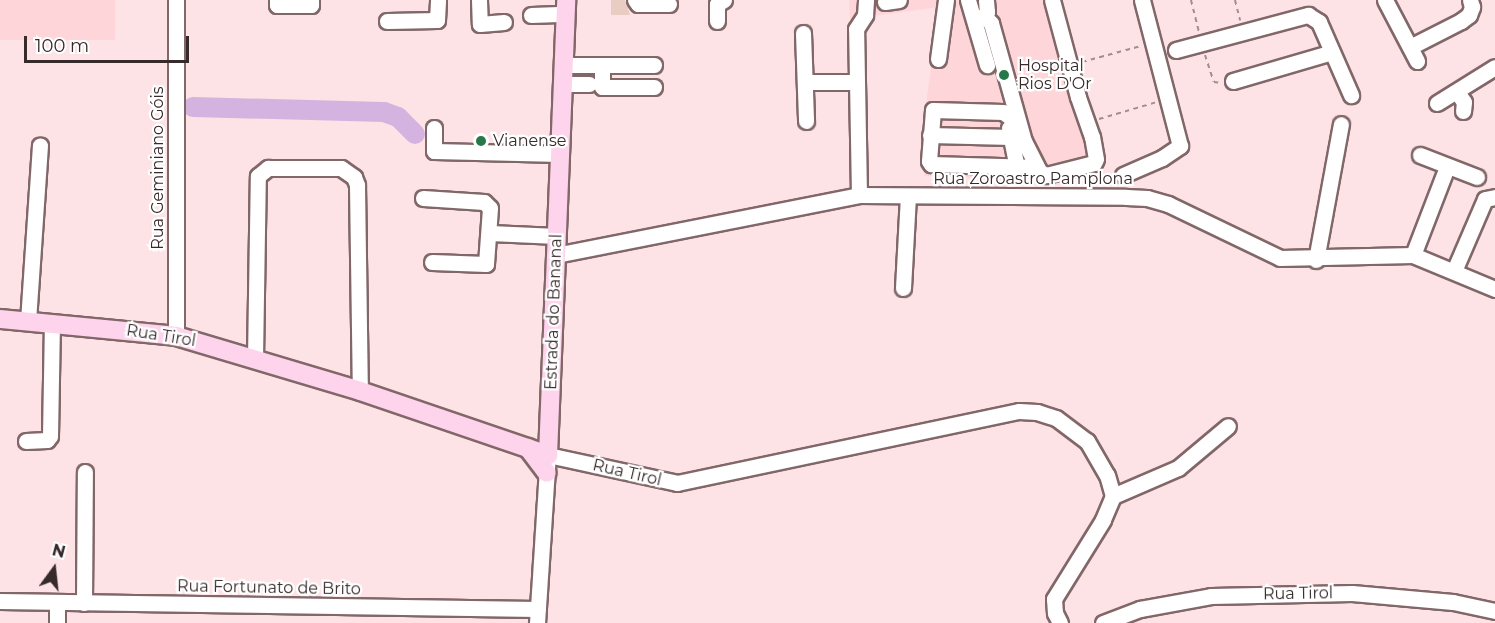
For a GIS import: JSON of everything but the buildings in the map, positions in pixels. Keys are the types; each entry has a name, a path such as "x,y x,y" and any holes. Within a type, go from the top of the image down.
{"main road":[{"name":"Estrada do Bananal","path":"548,464 566,7"},
{"name":"Rua Tirol","path":"0,319 176,336 360,391 508,441 528,448 548,464"},
{"path":"508,441 522,440 536,433 550,408"}],"street":[{"name":"Rua Geminiano Góis","path":"176,0 176,336"},
{"path":"277,0 277,5 311,5 311,0"},
{"path":"387,21 437,20 438,0"},
{"path":"478,0 480,24 504,22"},
{"path":"635,0 638,4 669,4"},
{"path":"717,21 717,4 724,0"},
{"path":"859,195 856,28 865,15 866,0"},
{"path":"938,59 946,0"},
{"path":"968,0 979,18 987,65"},
{"path":"979,18 988,8 986,0"},
{"path":"1033,161 1017,168 931,164 930,135 933,110 1006,113 1013,122 1022,153 1033,161 1046,175 1094,164 1096,159 1053,0"},
{"path":"1124,175 1162,158 1180,146 1142,0"},
{"path":"1385,0 1417,61"},
{"path":"1410,47 1469,15 1472,7 1470,0"},
{"path":"531,15 566,7"},
{"path":"1176,50 1243,31 1298,8 1319,22 1351,94"},
{"path":"979,18 991,24 1024,141 1033,161"},
{"path":"803,33 806,121"},
{"path":"1233,81 1332,52"},
{"path":"564,65 654,66"},
{"path":"602,66 602,87 654,87"},
{"path":"1437,103 1495,67"},
{"path":"805,82 856,82"},
{"path":"563,84 589,84"},
{"path":"1457,92 1464,102 1463,111"},
{"path":"1006,113 1017,168"},
{"path":"1316,260 1341,124"},
{"path":"434,128 434,151 560,154"},
{"path":"930,135 1011,137"},
{"path":"28,321 39,145"},
{"path":"1420,155 1477,177"},
{"path":"1413,255 1447,166"},
{"path":"255,358 258,177 268,168 341,168 354,177 357,185 360,391"},
{"name":"Rua Zoroastro Pamplona","path":"556,255 859,195 1147,198 1168,204 1280,258 1316,260 1413,255 1495,289"},
{"path":"903,288 908,196"},
{"path":"1454,271 1485,199 1495,197"},
{"path":"423,198 487,202 490,233 486,264 432,262"},
{"path":"490,233 557,236"},
{"path":"26,441 47,440 50,436 52,323"},
{"name":"Rua Tirol","path":"548,464 677,483 986,416 1037,412 1056,418 1087,441 1107,475 1113,496"},
{"path":"1060,623 1055,613 1054,599 1102,520 1113,496 1178,468 1228,426"},
{"name":"Estrada do Bananal","path":"537,616 548,464"},
{"path":"84,472 84,603"},
{"name":"Rua Tirol","path":"1103,623 1140,609 1211,596 1352,593 1453,602 1495,611"},
{"name":"Rua Fortunato de Brito","path":"0,600 537,616"},
{"path":"57,602 57,623"}],"path":[{"path":"1235,0 1243,31"},
{"path":"1077,63 1153,42"},
{"path":"1210,72 1215,83 1233,81"},
{"path":"1093,121 1168,99"}],"shaded area":[{"path":"0,0 115,0 115,40 0,40"},
{"name":"Hospital Rios D'Or","path":"849,0 1056,0 1099,163 1059,175 1022,180 924,176 927,96 940,7 850,19"}],"waterway":[{"path":"193,107 384,112 398,117 415,134"}],"place":[{"name":"Hospital Rios D'Or","path":"1004,75"},
{"name":"Vianense","path":"481,141"}]}
